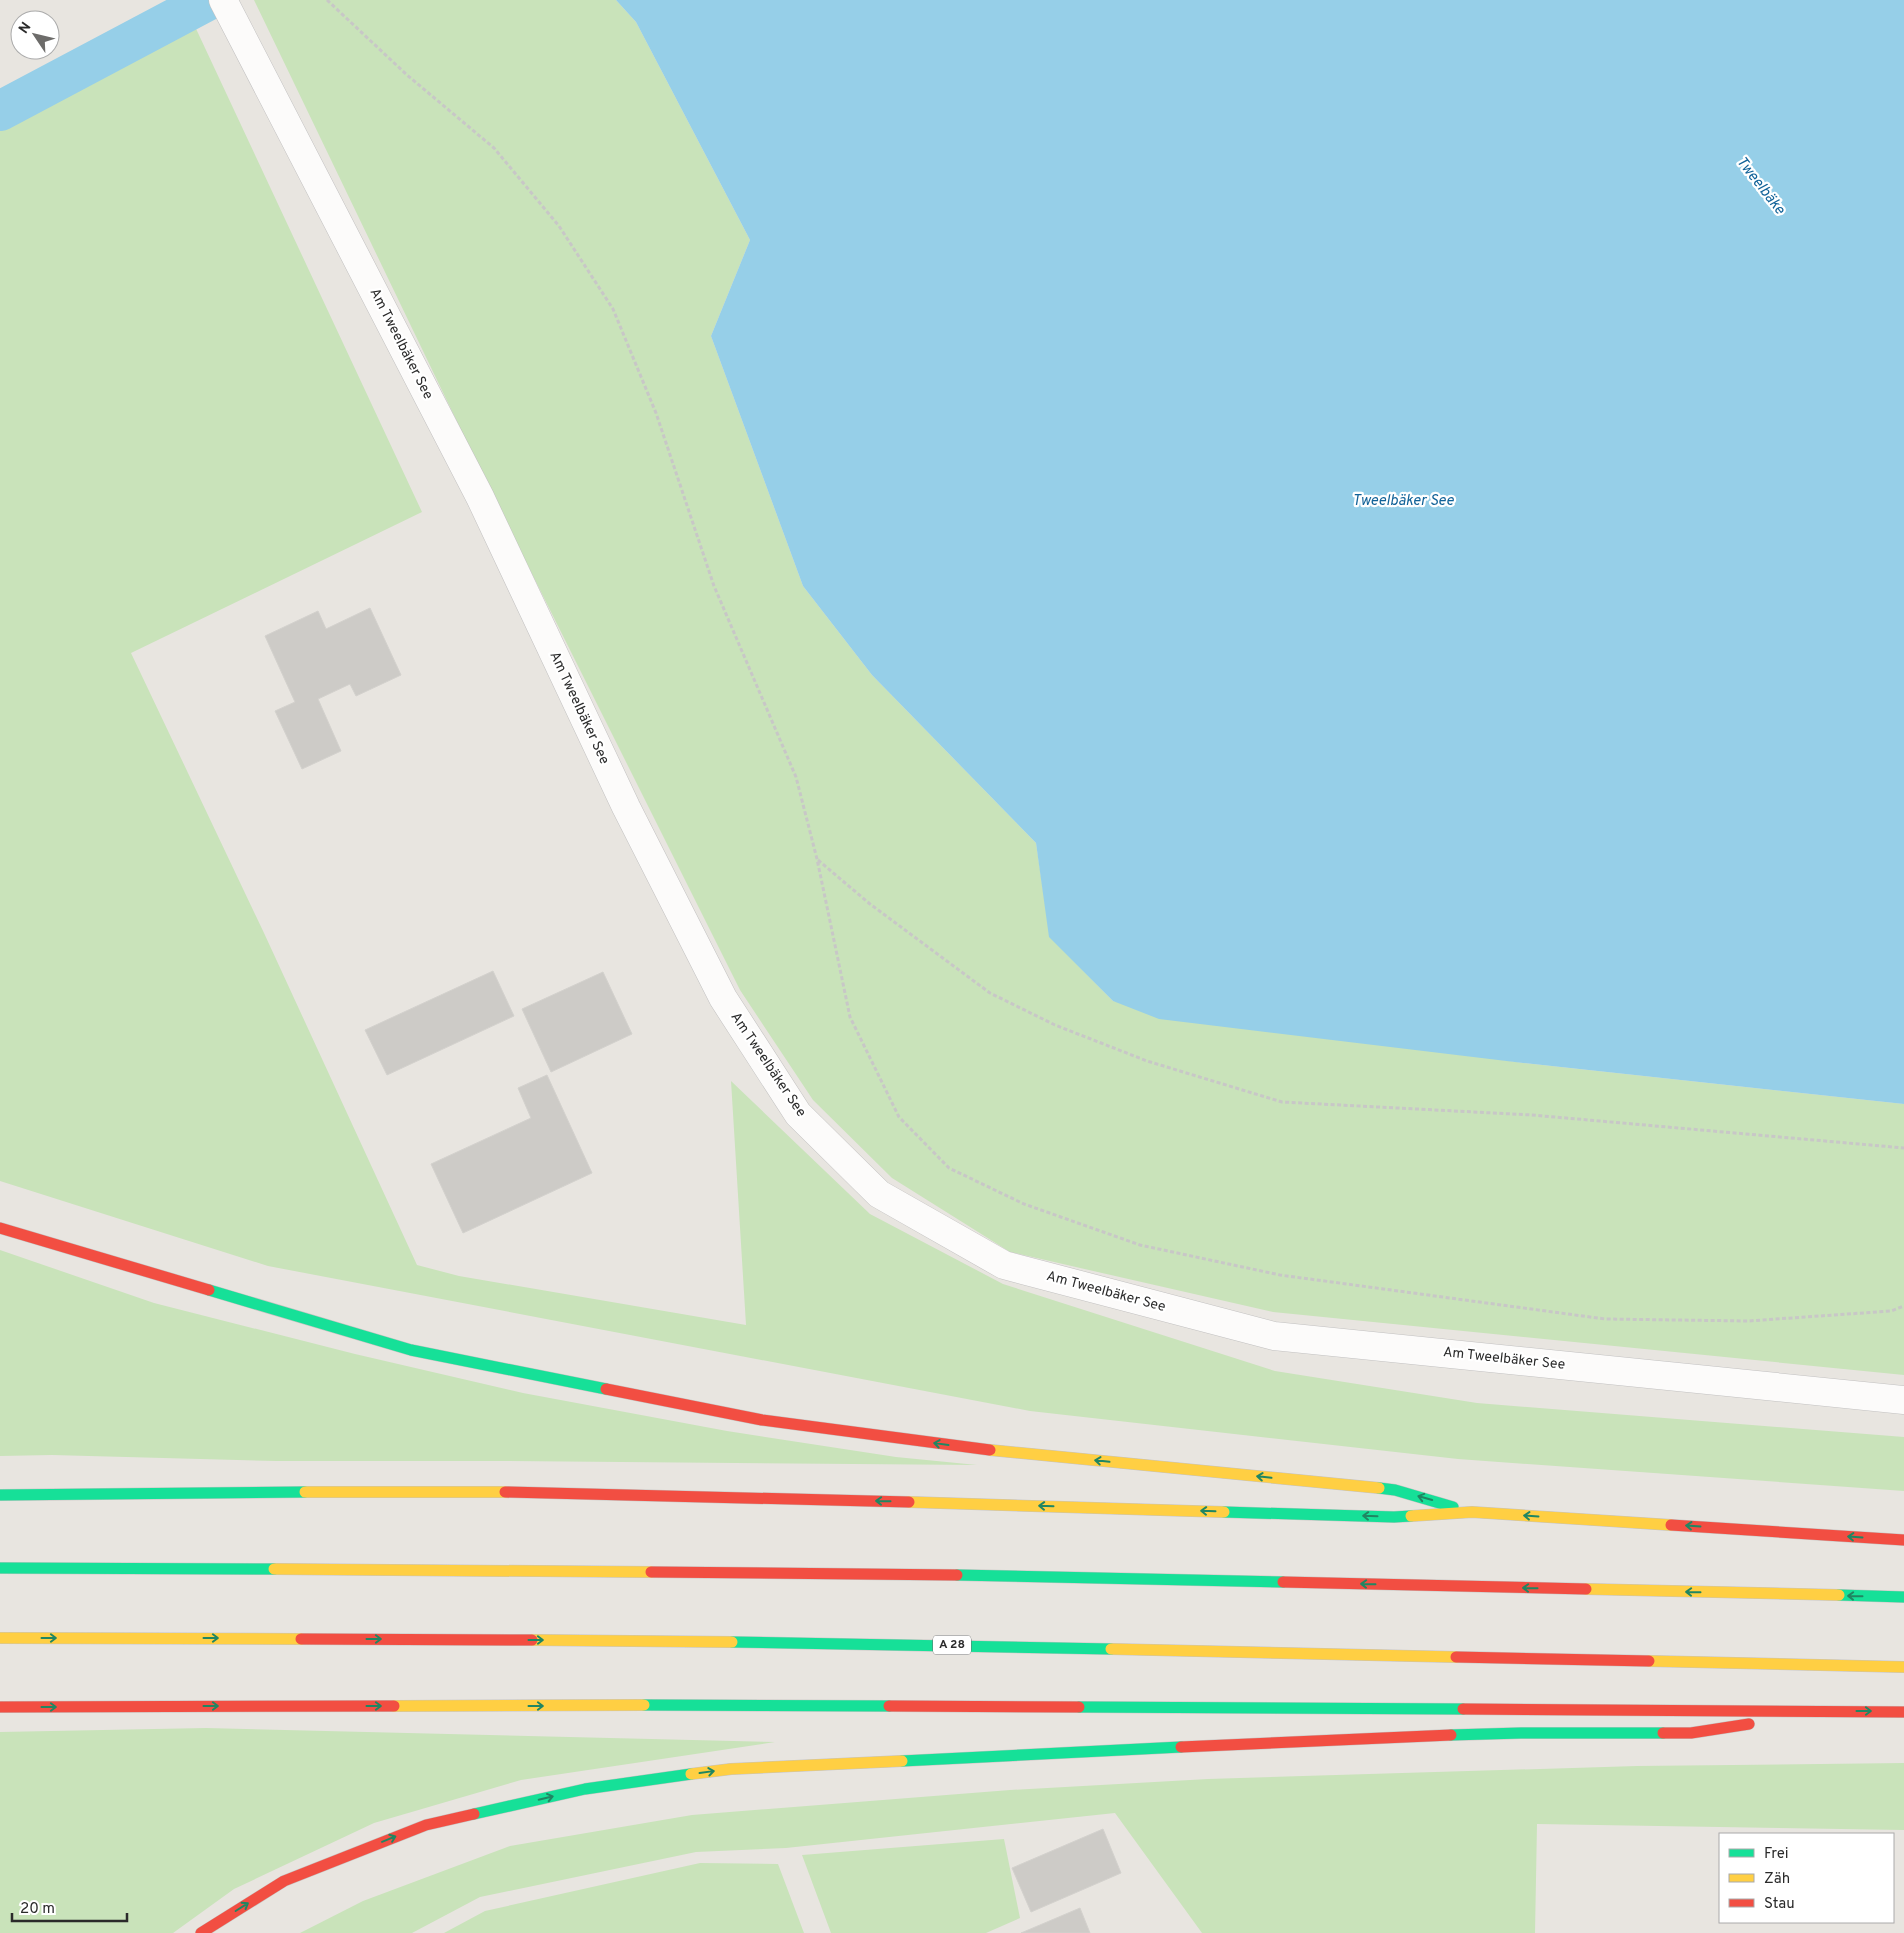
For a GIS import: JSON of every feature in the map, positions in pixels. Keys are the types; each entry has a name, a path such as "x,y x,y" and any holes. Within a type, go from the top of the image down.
{"highway":[{"path":"0,1228 411,1350 762,1420 979,1449 1395,1490 1472,1512"},
{"path":"0,1495 463,1491 1394,1517 1472,1512 1904,1540"},
{"path":"0,1568 572,1570 1014,1576 1904,1597"},
{"name":"A 28","path":"0,1638 595,1640 991,1646 1904,1667"},
{"path":"0,1707 736,1705 1904,1712"},
{"path":"201,1933 284,1881 426,1825 585,1789 731,1769 1369,1738 1520,1733 1691,1733 1824,1711"}],"street":[{"name":"Am Tweelbäker See","path":"226,5 480,497 626,807 723,998 798,1114 879,1194 1004,1265 1274,1336 1904,1400"}],"path":[{"path":"327,0 407,75 494,148 559,226 613,309 656,414 714,586 796,777 817,859 850,1016 899,1117 949,1168 1024,1204 1140,1245 1280,1275 1605,1319 1748,1321 1891,1311 1904,1306"},
{"path":"817,859 870,904 990,993 1054,1025 1147,1061 1282,1102 1532,1115 1904,1148"}],"green space":[{"path":"254,0 616,0 636,22 750,240 711,336 803,586 872,675 1036,843 1050,937 1113,1001 1523,1063 1904,1104 1904,1375 1273,1312 1010,1252 892,1178 813,1100 740,990 489,488"},
{"path":"191,18 422,512 131,653 264,933 417,1265 459,1276 746,1325 731,1081 870,1214 1003,1284 1275,1371 1477,1403 1904,1437 1904,1491 1458,1459 1030,1411 268,1266 0,1181 0,123"},
{"path":"0,1250 154,1303 355,1354 523,1393 727,1431 896,1457 977,1465 277,1461 52,1455 0,1456"},
{"path":"206,1728 775,1742 521,1780 374,1823 234,1889 173,1933 0,1933 0,1732"},
{"path":"1904,1763 1904,1830 1537,1824 1535,1933 1202,1933 1115,1813 786,1848 696,1852 480,1897 412,1933 300,1933 363,1901 510,1846 692,1815 1010,1790 1208,1779 1637,1766"},
{"path":"1004,1839 1020,1918 986,1933 831,1933 802,1855"},
{"path":"700,1863 778,1864 804,1933 444,1933 485,1911"}],"water":[{"name":"Tweelbäker See","path":"616,0 1904,0 1904,1104 1523,1063 1159,1019 1113,1001 1049,937 1036,843 872,675 803,586 711,336 750,240 636,22"}],"building":[{"path":"370,608 401,675 356,696 350,684 318,699 341,751 302,769 275,711 295,702 265,636 318,611 326,629"},
{"path":"493,971 514,1016 387,1075 365,1030"},
{"path":"603,972 632,1034 551,1072 522,1009"},
{"path":"547,1075 592,1173 463,1233 431,1164 531,1118 518,1088"},
{"path":"1103,1829 1121,1873 1031,1912 1012,1868"},
{"path":"1080,1908 1090,1933 1021,1933"}],"waterway":[{"path":"0,111 209,0"}],"traffic: fast":[{"path":"209,1290 411,1350 606,1389"},
{"path":"1379,1488 1395,1490 1453,1507"},
{"path":"0,1495 305,1492"},
{"path":"1224,1512 1411,1516"},
{"path":"0,1568 274,1569"},
{"path":"957,1575 1283,1582"},
{"path":"1839,1595 1904,1597"},
{"path":"732,1642 1111,1649"},
{"path":"644,1705 889,1706"},
{"path":"1079,1707 1463,1709"},
{"path":"1451,1735 1663,1733"},
{"path":"902,1761 1181,1747"},
{"path":"474,1814 585,1789 691,1774"}],"traffic: slow":[{"path":"990,1450 1379,1488"},
{"path":"305,1492 505,1492"},
{"path":"909,1502 1224,1512"},
{"path":"1411,1516 1472,1512 1671,1525"},
{"path":"274,1569 651,1572"},
{"path":"1586,1589 1839,1595"},
{"path":"0,1638 301,1639"},
{"path":"532,1640 732,1642"},
{"path":"1111,1649 1456,1657"},
{"path":"1649,1661 1904,1667"},
{"path":"394,1706 644,1705"},
{"path":"691,1774 731,1769 902,1761"}],"traffic: jam":[{"path":"0,1228 209,1290"},
{"path":"606,1389 762,1420 990,1450"},
{"path":"505,1492 909,1502"},
{"path":"1671,1525 1904,1540"},
{"path":"651,1572 957,1575"},
{"path":"1283,1582 1586,1589"},
{"path":"301,1639 532,1640"},
{"path":"1456,1657 1649,1661"},
{"path":"0,1707 394,1706"},
{"path":"889,1706 1079,1707"},
{"path":"1463,1709 1904,1712"},
{"path":"1663,1733 1691,1733 1749,1724"},
{"path":"1181,1747 1451,1735"},
{"path":"201,1933 284,1881 426,1825 474,1814"}],"water label":[{"name":"Tweelbäke","path":"1760,186"}]}
